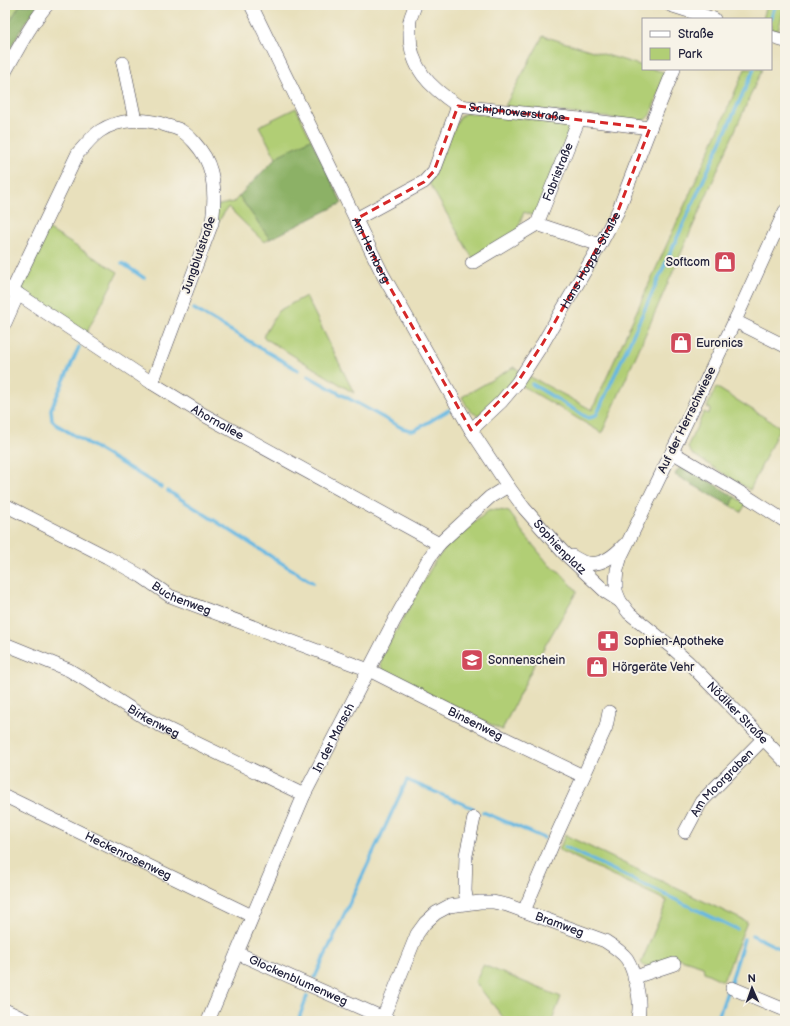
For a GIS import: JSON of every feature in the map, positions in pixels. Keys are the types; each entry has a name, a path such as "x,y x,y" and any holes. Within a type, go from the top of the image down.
{"street":[{"path":"5,72 26,35 47,5"},
{"name":"Am Hemberg","path":"251,5 384,275 471,430 508,486"},
{"name":"Schiphowerstraße","path":"415,5 410,20 409,44 415,64 428,82 443,96 458,106 650,128"},
{"path":"670,5 695,16 708,18"},
{"path":"772,37 785,41"},
{"path":"123,63 135,120"},
{"name":"Hans-Hoppe-Straße","path":"471,430 501,402 517,383 543,343 600,246 618,211 674,70"},
{"path":"356,219 424,182 434,171 458,106"},
{"name":"Fabristraße","path":"537,224 579,119"},
{"name":"Jungblutstraße","path":"5,323 12,290 78,153 100,131 116,124 135,120 147,121 180,130 192,140 205,156 211,173 214,191 214,206 212,223 152,383"},
{"name":"Auf der Herrschwiese","path":"620,601 616,591 616,576 621,556 735,321 785,211"},
{"path":"472,263 537,224 600,246"},
{"name":"Ahornallee","path":"12,290 152,383 204,415 438,544"},
{"path":"735,321 785,346"},
{"path":"672,452 785,521"},
{"name":"In der Marsch","path":"208,1021 304,795 422,570 438,544 490,497 508,486"},
{"name":"Sophienplatz","path":"508,486 524,508 563,552 606,592 620,601"},
{"name":"Buchenweg","path":"5,505 107,556 142,576 170,596 369,670"},
{"name":"Auf der Herrschwiese","path":"563,552 584,563 596,563 606,560 616,554 628,540"},
{"name":"Nödiker Straße","path":"620,601 629,613 687,661 785,760"},
{"name":"Birkenweg","path":"5,644 69,670 147,719 304,795"},
{"name":"Binsenweg","path":"369,670 583,776"},
{"path":"524,911 557,834 606,727 608,712"},
{"name":"Am Moorgraben","path":"685,832 702,802 764,738"},
{"name":"Heckenrosenweg","path":"5,796 252,916"},
{"path":"467,903 465,891 466,855 474,818"},
{"name":"Bramweg","path":"384,1020 417,934 425,923 436,913 449,906 467,903 493,902 507,905 605,941 617,949 626,959 632,970 639,996 638,1021"},
{"name":"Glockenblumenweg","path":"237,953 384,1020"},
{"path":"634,978 674,964"},
{"path":"732,988 785,1010"},
{"path":"5,1010 28,1021"}],"highlighted area":[{"path":"458,106 650,128 618,211 543,343 517,383 471,430 383,275 356,219 424,182 434,171"}],"green space":[{"path":"5,5 20,5 5,29"},
{"path":"20,5 38,5 20,31 5,59 5,29"},
{"path":"767,5 785,5 778,31 772,29 772,18 763,18"},
{"path":"543,36 642,66 642,70 656,70 667,73 650,115 645,120 639,121 505,106"},
{"path":"745,70 762,70 602,433 521,385 527,375 592,410"},
{"path":"296,108 311,139 276,158 259,126"},
{"path":"467,113 566,122 569,126 569,132 536,217 524,212 516,234 473,259 429,183 458,120 462,115"},
{"path":"311,139 342,203 270,239 239,196 279,155"},
{"path":"239,196 270,239 264,242 228,207 207,239 214,206 234,202"},
{"path":"43,226 118,272 86,334 14,286"},
{"path":"306,296 354,393 263,337 278,311"},
{"path":"514,367 520,371 497,400 478,415 470,410 462,397"},
{"path":"716,387 780,427 750,490 692,454 688,448 704,412 708,414 711,409 707,407"},
{"path":"683,467 735,497 731,506 675,475 680,468"},
{"path":"735,497 746,504 741,512 731,506"},
{"path":"493,510 509,512 521,530 550,566 560,572 577,591 535,663 502,730 383,671 381,665 381,658 435,561 447,546 488,511"},
{"path":"565,835 747,922 723,981 704,972 703,966 678,958 651,966 644,966 641,963 667,901 559,850"},
{"path":"483,965 561,997 552,1021 506,1021 475,982"}],"waterway":[{"path":"771,18 775,5"},
{"path":"532,384 588,418 597,414 754,70"},
{"path":"122,263 144,278"},
{"path":"194,309 298,370"},
{"path":"79,347 51,409 52,420 57,425 161,487"},
{"path":"308,376 402,428 410,430 415,430 449,410"},
{"path":"168,491 313,583"},
{"path":"315,977 407,780 473,808"},
{"path":"483,812 544,838"},
{"path":"565,847 737,929"},
{"path":"752,935 785,951"},
{"path":"730,985 744,939"},
{"path":"717,1021 728,989"},
{"path":"298,1021 307,996"}],"place":[{"name":"Softcom","path":"725,262"},
{"name":"Euronics","path":"681,343"},
{"name":"Sophien-Apotheke","path":"608,641"},
{"name":"Sonnenschein","path":"472,660"},
{"name":"Hörgeräte Vehr","path":"597,667"}]}
